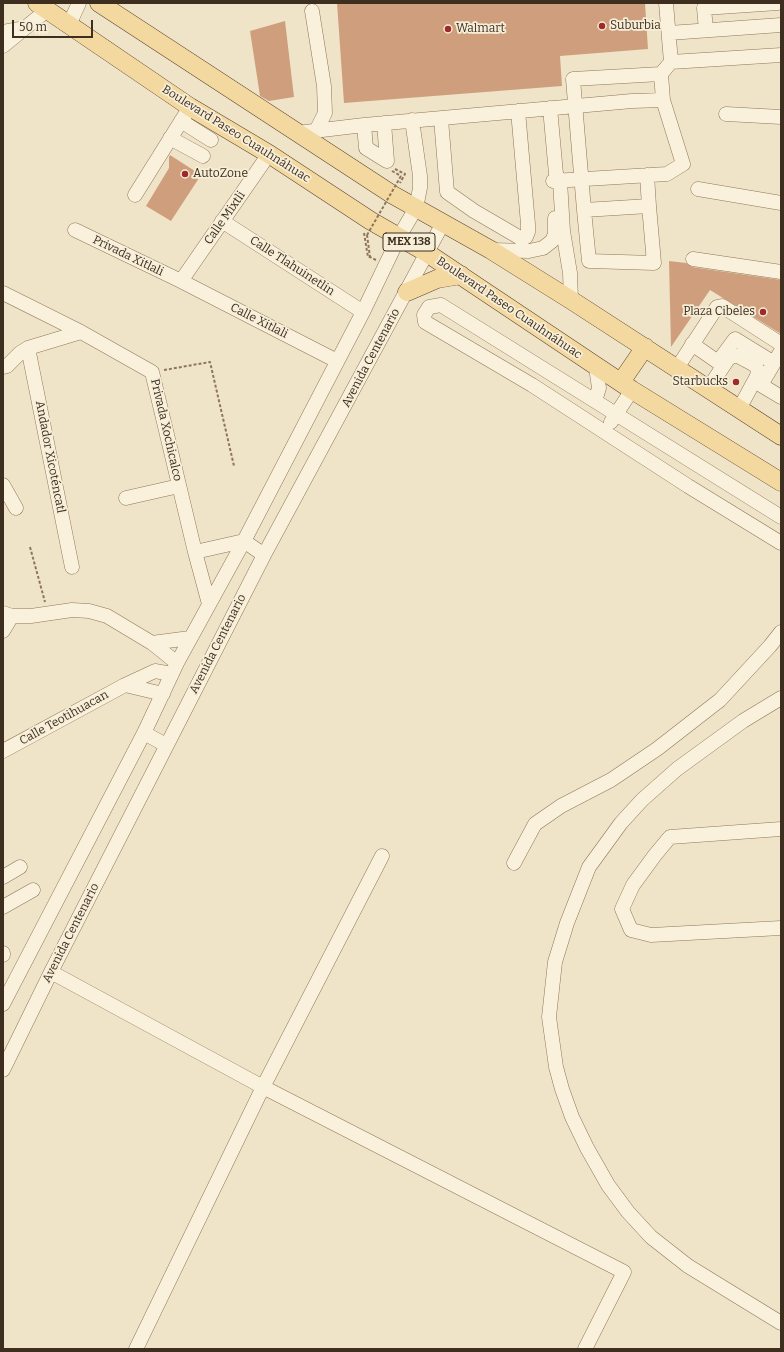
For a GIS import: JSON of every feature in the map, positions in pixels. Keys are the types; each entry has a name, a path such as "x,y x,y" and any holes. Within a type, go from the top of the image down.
{"main road":[{"name":"MEX 138","path":"99,3 393,195 491,250 645,347 781,436"},
{"name":"Boulevard Paseo Cuauhnáhuac","path":"42,6 185,114 269,154 369,228 399,237 427,253 596,367 781,482"},
{"path":"407,292 437,279 461,275"},
{"path":"626,386 645,347"}],"street":[{"path":"69,25 79,3"},
{"path":"666,3 671,62"},
{"path":"706,30 704,8 778,3"},
{"path":"3,46 26,28 42,6"},
{"path":"312,11 324,86 325,113 316,131"},
{"path":"669,33 781,25"},
{"path":"3,32 26,28"},
{"path":"647,175 654,263 589,261 573,79 660,74 671,62 781,55"},
{"path":"556,178 581,179 668,174 683,164 663,100 660,74"},
{"path":"296,133 412,120 441,119 632,101 663,100"},
{"path":"550,108 556,178 570,273 571,300"},
{"path":"441,119 447,192 474,211 522,239 526,237 528,232 528,224 518,111"},
{"path":"135,195 185,114 211,140"},
{"path":"726,114 781,117"},
{"path":"3,1004 144,733 190,638 244,541 363,312 399,237 416,208 420,188 420,176 412,120"},
{"path":"364,125 366,148 387,161 384,123"},
{"path":"170,138 203,156"},
{"name":"Calle Mixtli","path":"181,281 269,154"},
{"path":"491,250 529,251 538,249 552,241 555,234 556,178"},
{"path":"698,189 781,203"},
{"path":"584,210 649,206"},
{"name":"Calle Tlahuinetlin","path":"222,220 363,312"},
{"name":"Avenida Centenario","path":"3,1070 166,745 264,555 443,223"},
{"name":"Privada Xitlali","path":"75,230 181,281"},
{"path":"693,258 781,272"},
{"name":"Calle Xitlali","path":"181,281 337,361"},
{"name":"Privada Xochicalco","path":"3,293 81,332 152,372 209,604"},
{"path":"781,517 441,305 429,306 424,314 425,322 532,384 688,486 781,543"},
{"path":"677,368 717,307 722,306 781,344"},
{"path":"3,367 7,366 20,352 28,348 81,332"},
{"path":"692,344 718,362 735,339 774,363"},
{"name":"Andador Xicoténcatl","path":"28,348 72,567"},
{"path":"781,351 761,385 781,397"},
{"path":"708,389 728,359 733,356 738,356 755,365 758,370 757,376 739,409"},
{"path":"595,401 599,388 596,367"},
{"path":"606,432 616,414 626,386"},
{"path":"3,485 16,508"},
{"path":"126,498 179,486"},
{"path":"195,552 244,541 264,555"},
{"path":"3,631 8,615 31,616 72,610 89,611 107,616 152,643 174,669"},
{"path":"514,863 535,824 561,806 610,780 657,750 720,700 781,632"},
{"path":"152,643 190,638"},
{"name":"Calle Teotihuacan","path":"3,752 125,685 155,671 174,669"},
{"path":"125,685 163,694"},
{"path":"781,698 742,721 677,769 642,800 621,823 589,868 567,923 555,962 549,1017 556,1067 572,1117 586,1148 628,1212 651,1237 688,1266 781,1322"},
{"path":"144,733 166,745"},
{"path":"781,829 670,837 633,885 622,910 631,930 651,935 781,928"},
{"path":"136,1349 263,1087 382,856"},
{"path":"3,877 20,867"},
{"path":"3,907 33,890"},
{"path":"51,972 263,1087 624,1272 586,1349"}],"path":[{"path":"369,228 370,257 368,257 364,234 401,176 391,170 394,168 405,174"},
{"path":"152,372 210,362 234,466"},
{"path":"30,547 48,614"}],"building":[{"name":"Walmart","path":"337,3 645,3 648,49 560,56 562,86 344,103"},
{"path":"285,21 294,97 269,101 260,96 250,31"},
{"path":"170,155 201,175 171,221 146,206 169,168"},
{"name":"Plaza Cibeles","path":"669,261 686,263 692,267 781,280 781,334 710,290 671,347"}],"place":[{"name":"Suburbia","path":"602,26"},
{"name":"Walmart","path":"448,29"},
{"name":"AutoZone","path":"185,174"},
{"name":"Plaza Cibeles","path":"763,312"},
{"name":"Starbucks","path":"736,382"}]}
